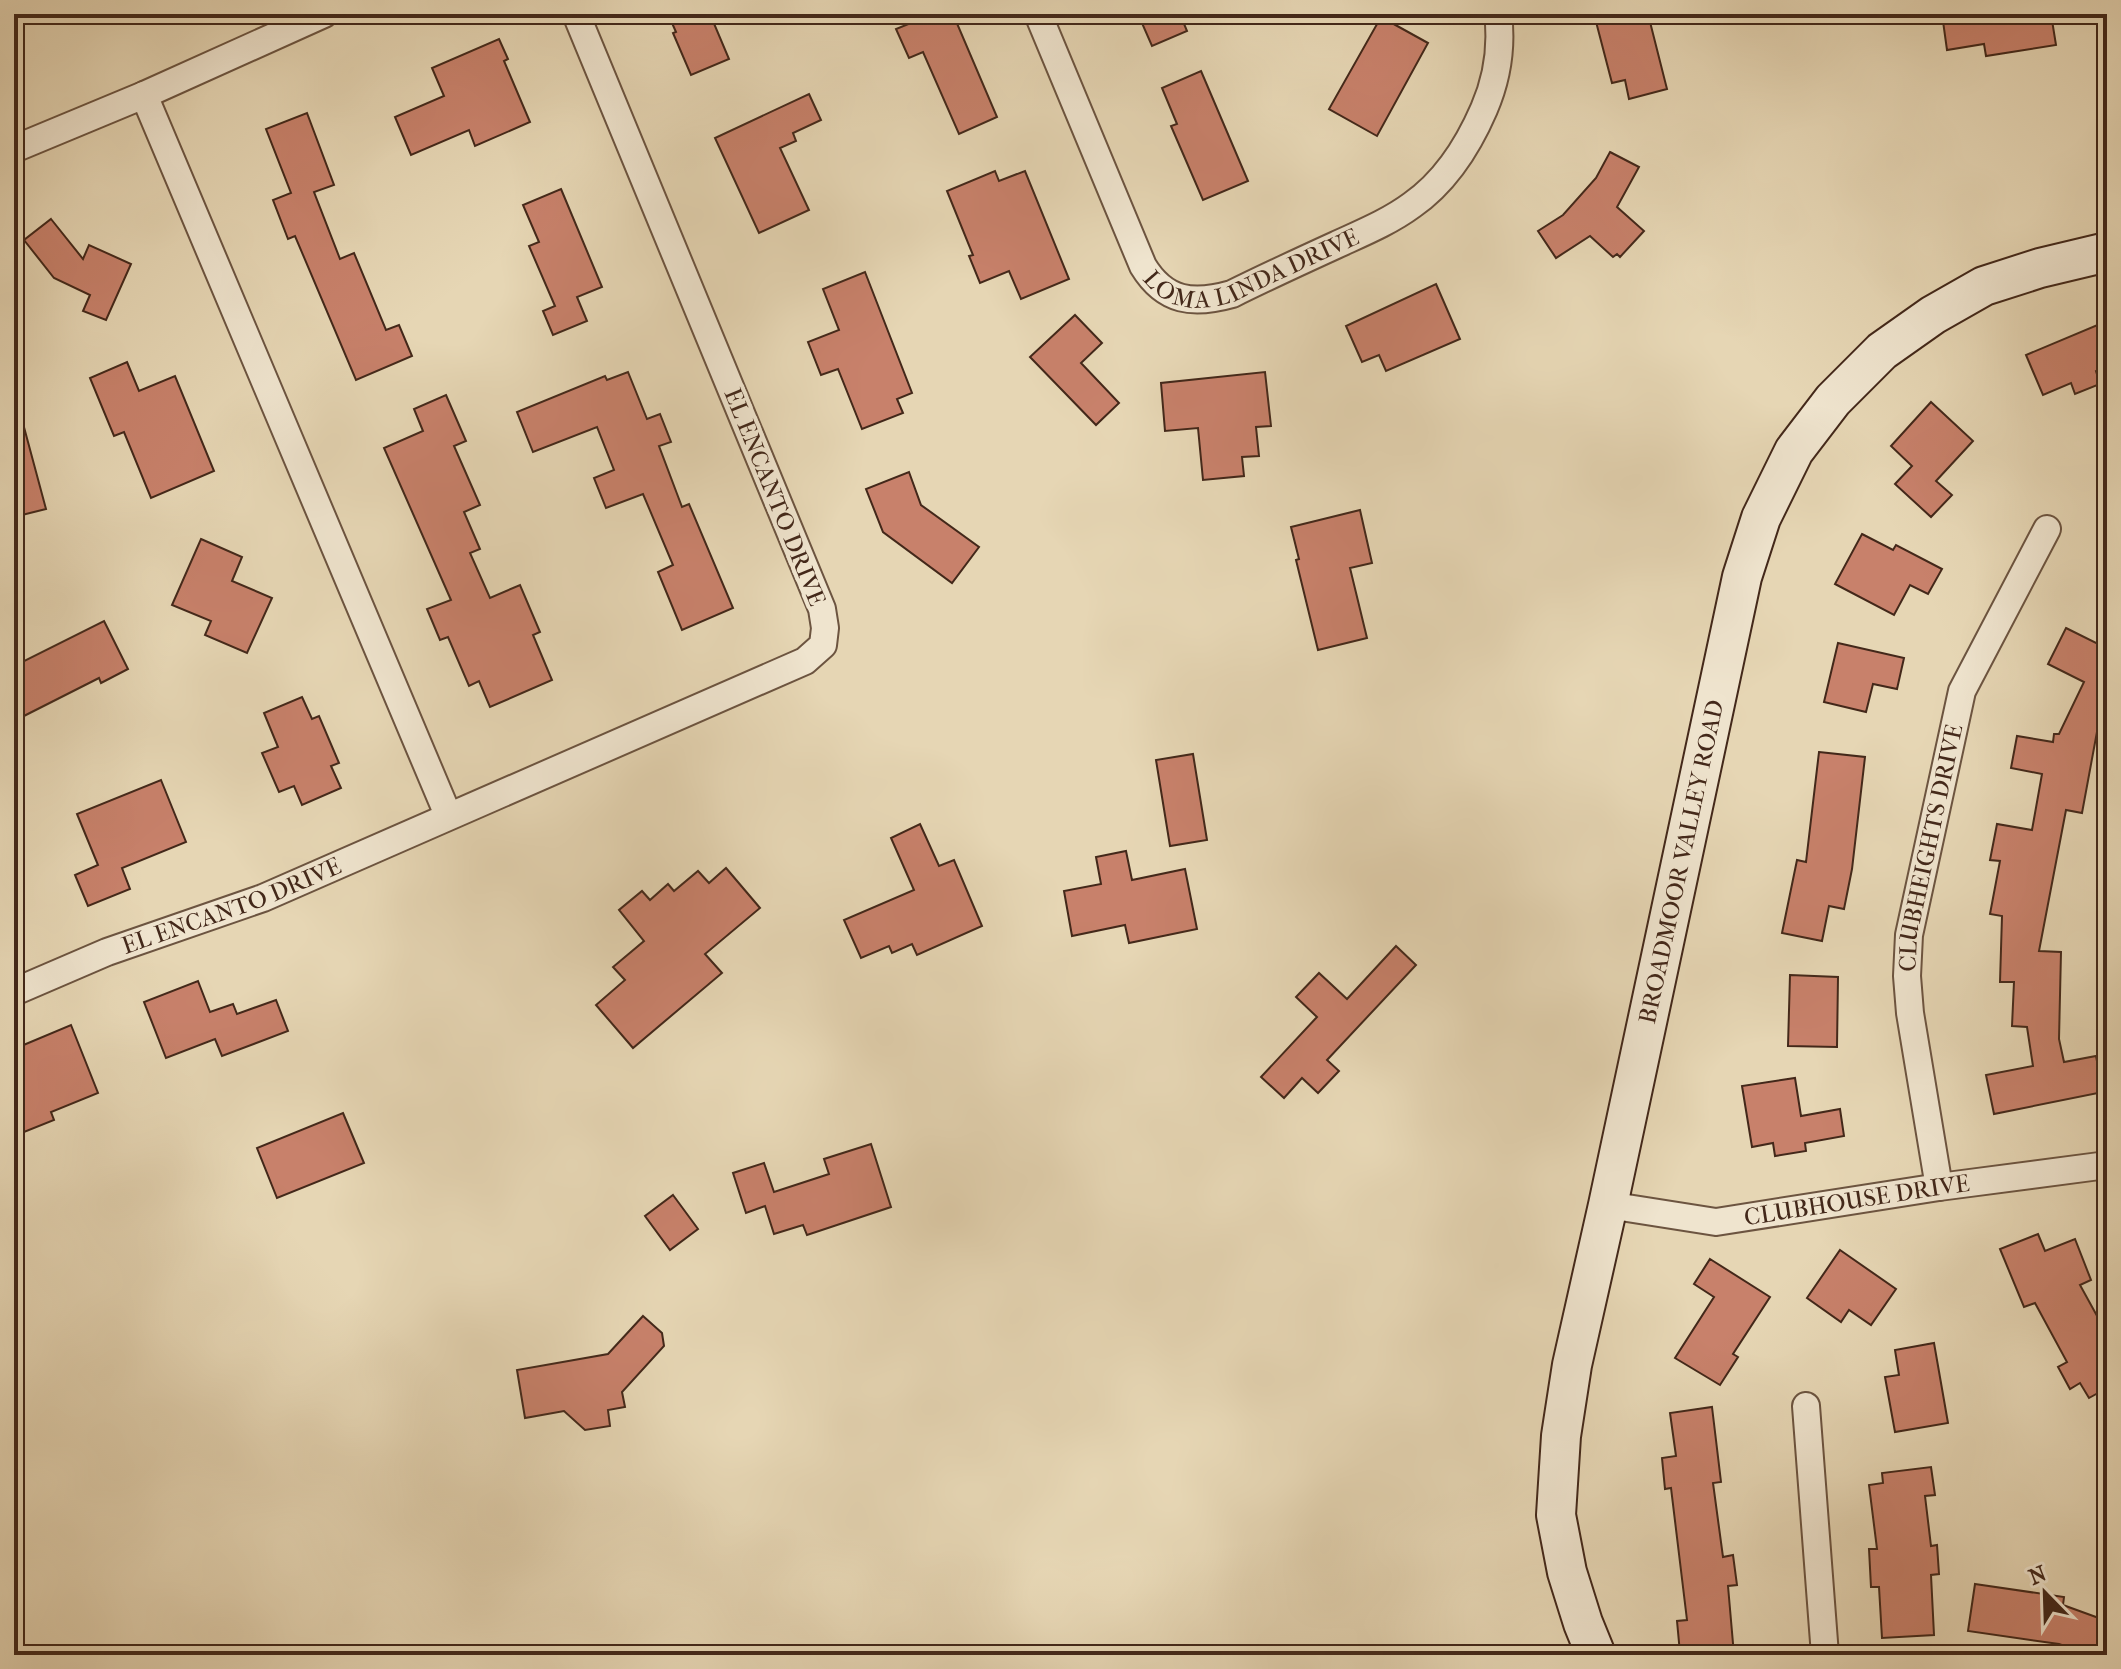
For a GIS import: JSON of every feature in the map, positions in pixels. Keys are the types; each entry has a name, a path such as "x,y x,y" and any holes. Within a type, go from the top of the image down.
{"street":[{"path":"14,149 324,14"},
{"name":"EL ENCANTO DRIVE","path":"14,992 107,952 263,898 805,661 823,645 825,628 822,609 576,14"},
{"name":"LOMA LINDA DRIVE","path":"1038,14 1143,266 1162,289 1176,297 1196,300 1232,294 1381,224 1412,205 1435,185 1456,161 1475,130 1489,97 1497,68 1498,14"},
{"path":"144,95 448,815"},
{"name":"BROADMOOR VALLEY ROAD","path":"1596,1655 1567,1572 1556,1515 1561,1436 1572,1365 1742,577 1761,518 1794,451 1833,400 1882,351 1933,315 1984,286 2040,268 2107,252"},
{"name":"CLUBHEIGHTS DRIVE","path":"1939,1187 1910,1013 1907,976 1909,935 1962,691 2047,529"},
{"name":"CLUBHOUSE DRIVE","path":"1608,1205 1716,1222 1939,1187 2107,1165"},
{"path":"1806,1406 1825,1655"}],"building":[{"path":"668,14 710,14 729,59 691,75"},
{"path":"933,14 953,14 997,117 959,134 923,52 909,58 896,29"},
{"path":"1138,14 1180,14 1187,31 1152,46"},
{"path":"1594,14 1648,14 1667,89 1629,99 1625,80 1612,83"},
{"path":"1942,14 2051,14 2056,45 1986,56 1984,44 1947,50"},
{"path":"1381,17 1428,43 1377,136 1329,109"},
{"path":"499,39 508,59 504,61 530,122 475,146 469,130 411,155 395,117 444,96 432,68"},
{"path":"1201,71 1248,181 1203,200 1171,126 1177,124 1162,88"},
{"path":"809,94 821,120 793,133 796,141 780,148 809,210 759,233 715,138"},
{"path":"307,113 334,185 314,192 340,259 354,253 386,330 399,325 412,356 356,380 295,236 288,239 273,200 291,193 266,129"},
{"path":"1610,152 1639,167 1617,207 1644,231 1620,257 1617,254 1613,257 1590,236 1556,258 1538,231 1563,215 1596,178"},
{"path":"995,171 999,181 1025,171 1069,279 1021,299 1009,271 980,283 969,256 973,255 947,191"},
{"path":"561,189 602,287 577,297 587,321 553,335 543,311 555,306 529,246 539,242 523,205"},
{"path":"51,219 83,259 89,245 131,264 106,320 83,311 90,295 54,278 24,240"},
{"path":"865,272 912,393 897,399 903,413 862,429 838,369 821,375 808,342 839,330 823,289"},
{"path":"1436,284 1460,339 1386,371 1379,355 1362,362 1346,326"},
{"path":"1075,315 1102,343 1081,363 1119,403 1096,425 1030,357"},
{"path":"2107,321 2107,367 2096,371 2100,384 2075,394 2071,383 2043,395 2026,355"},
{"path":"127,362 139,391 175,376 214,471 151,498 124,432 114,436 90,378"},
{"path":"628,372 647,419 660,414 671,442 659,446 682,507 689,504 733,608 682,630 658,572 673,565 643,494 606,508 594,478 614,470 597,427 533,452 517,412 605,376 607,380"},
{"path":"1265,372 1271,426 1256,427 1259,456 1242,457 1244,476 1203,480 1198,428 1165,431 1161,383"},
{"path":"446,395 466,441 454,446 480,505 464,512 480,549 470,553 490,598 520,585 540,632 533,635 552,680 490,707 479,681 469,686 448,637 440,640 427,609 451,600 384,448 423,431 414,409"},
{"path":"1931,402 1973,441 1936,481 1952,495 1931,517 1895,484 1912,466 1891,446"},
{"path":"21,416 46,509 14,517 14,417"},
{"path":"909,472 921,505 979,547 952,583 883,532 866,489"},
{"path":"1360,510 1372,563 1350,568 1367,638 1318,650 1291,527"},
{"path":"1862,534 1893,550 1896,545 1942,569 1928,594 1910,585 1894,615 1835,584"},
{"path":"201,539 242,557 232,581 272,598 247,653 205,635 211,621 172,605"},
{"path":"104,621 128,669 101,683 99,678 14,721 14,666"},
{"path":"2066,628 2102,646 2107,636 2107,725 2099,721 2082,813 2066,810 2039,951 2061,952 2059,1039 2064,1062 2096,1056 2103,1092 1994,1114 1986,1075 2033,1066 2027,1027 2012,1026 2014,982 2000,982 2002,916 1990,914 2000,861 1990,860 1997,824 2032,830 2042,774 2011,768 2017,736 2053,742 2054,734 2059,734 2084,682 2048,664"},
{"path":"1838,643 1904,658 1897,689 1873,684 1866,712 1824,702"},
{"path":"302,697 312,719 319,716 339,763 331,766 341,788 302,805 294,786 279,792 262,753 278,747 264,713"},
{"path":"1819,752 1865,757 1852,869 1844,909 1829,906 1822,941 1782,933 1797,860 1806,862"},
{"path":"1193,754 1207,840 1170,846 1156,760"},
{"path":"161,780 186,842 122,868 130,889 88,906 75,875 98,865 77,814"},
{"path":"920,824 939,866 954,860 982,926 917,955 912,944 892,953 889,946 861,958 844,920 914,890 891,838"},
{"path":"1126,851 1132,880 1185,869 1197,929 1129,943 1125,925 1072,936 1064,891 1101,884 1096,857"},
{"path":"726,868 760,908 705,954 722,973 633,1048 596,1005 625,980 613,967 644,941 619,910 642,891 650,900 668,884 674,891 698,871 709,883"},
{"path":"1396,946 1416,965 1327,1060 1339,1071 1318,1093 1302,1078 1284,1098 1261,1077 1317,1017 1296,997 1319,973 1347,999"},
{"path":"1790,975 1838,977 1837,1047 1788,1046"},
{"path":"198,981 210,1012 233,1004 237,1014 276,1000 288,1031 222,1056 215,1039 166,1058 144,1002"},
{"path":"71,1025 98,1093 51,1112 54,1120 14,1136 14,1049"},
{"path":"1795,1078 1801,1116 1840,1109 1844,1136 1805,1143 1806,1151 1775,1156 1773,1143 1752,1147 1742,1086"},
{"path":"343,1113 364,1163 277,1198 257,1148"},
{"path":"871,1144 891,1207 807,1235 803,1225 774,1234 765,1206 746,1213 733,1173 764,1163 774,1192 829,1174 824,1159"},
{"path":"673,1195 698,1229 670,1250 645,1216"},
{"path":"2038,1234 2045,1251 2075,1239 2091,1280 2080,1285 2107,1334 2107,1388 2089,1398 2080,1383 2070,1389 2058,1367 2067,1362 2035,1303 2024,1307 2000,1249"},
{"path":"1840,1250 1896,1289 1871,1325 1849,1310 1841,1322 1807,1298"},
{"path":"1710,1259 1770,1297 1733,1354 1738,1357 1720,1385 1675,1358 1714,1297 1694,1284"},
{"path":"643,1316 662,1333 664,1346 622,1392 625,1407 608,1410 610,1426 585,1430 564,1411 525,1418 517,1370 608,1354"},
{"path":"1934,1343 1948,1423 1895,1432 1885,1377 1899,1375 1895,1350"},
{"path":"1712,1407 1721,1482 1713,1483 1723,1557 1733,1555 1737,1585 1728,1586 1734,1655 1680,1653 1677,1621 1687,1620 1671,1488 1665,1489 1662,1458 1676,1456 1670,1413"},
{"path":"1931,1467 1935,1495 1925,1496 1931,1546 1937,1545 1939,1574 1931,1575 1934,1635 1882,1638 1879,1587 1871,1587 1869,1549 1877,1549 1869,1485 1883,1483 1882,1473"},
{"path":"1975,1584 2064,1597 2063,1605 2107,1621 2107,1655 2090,1655 2059,1644 1968,1631"}]}
